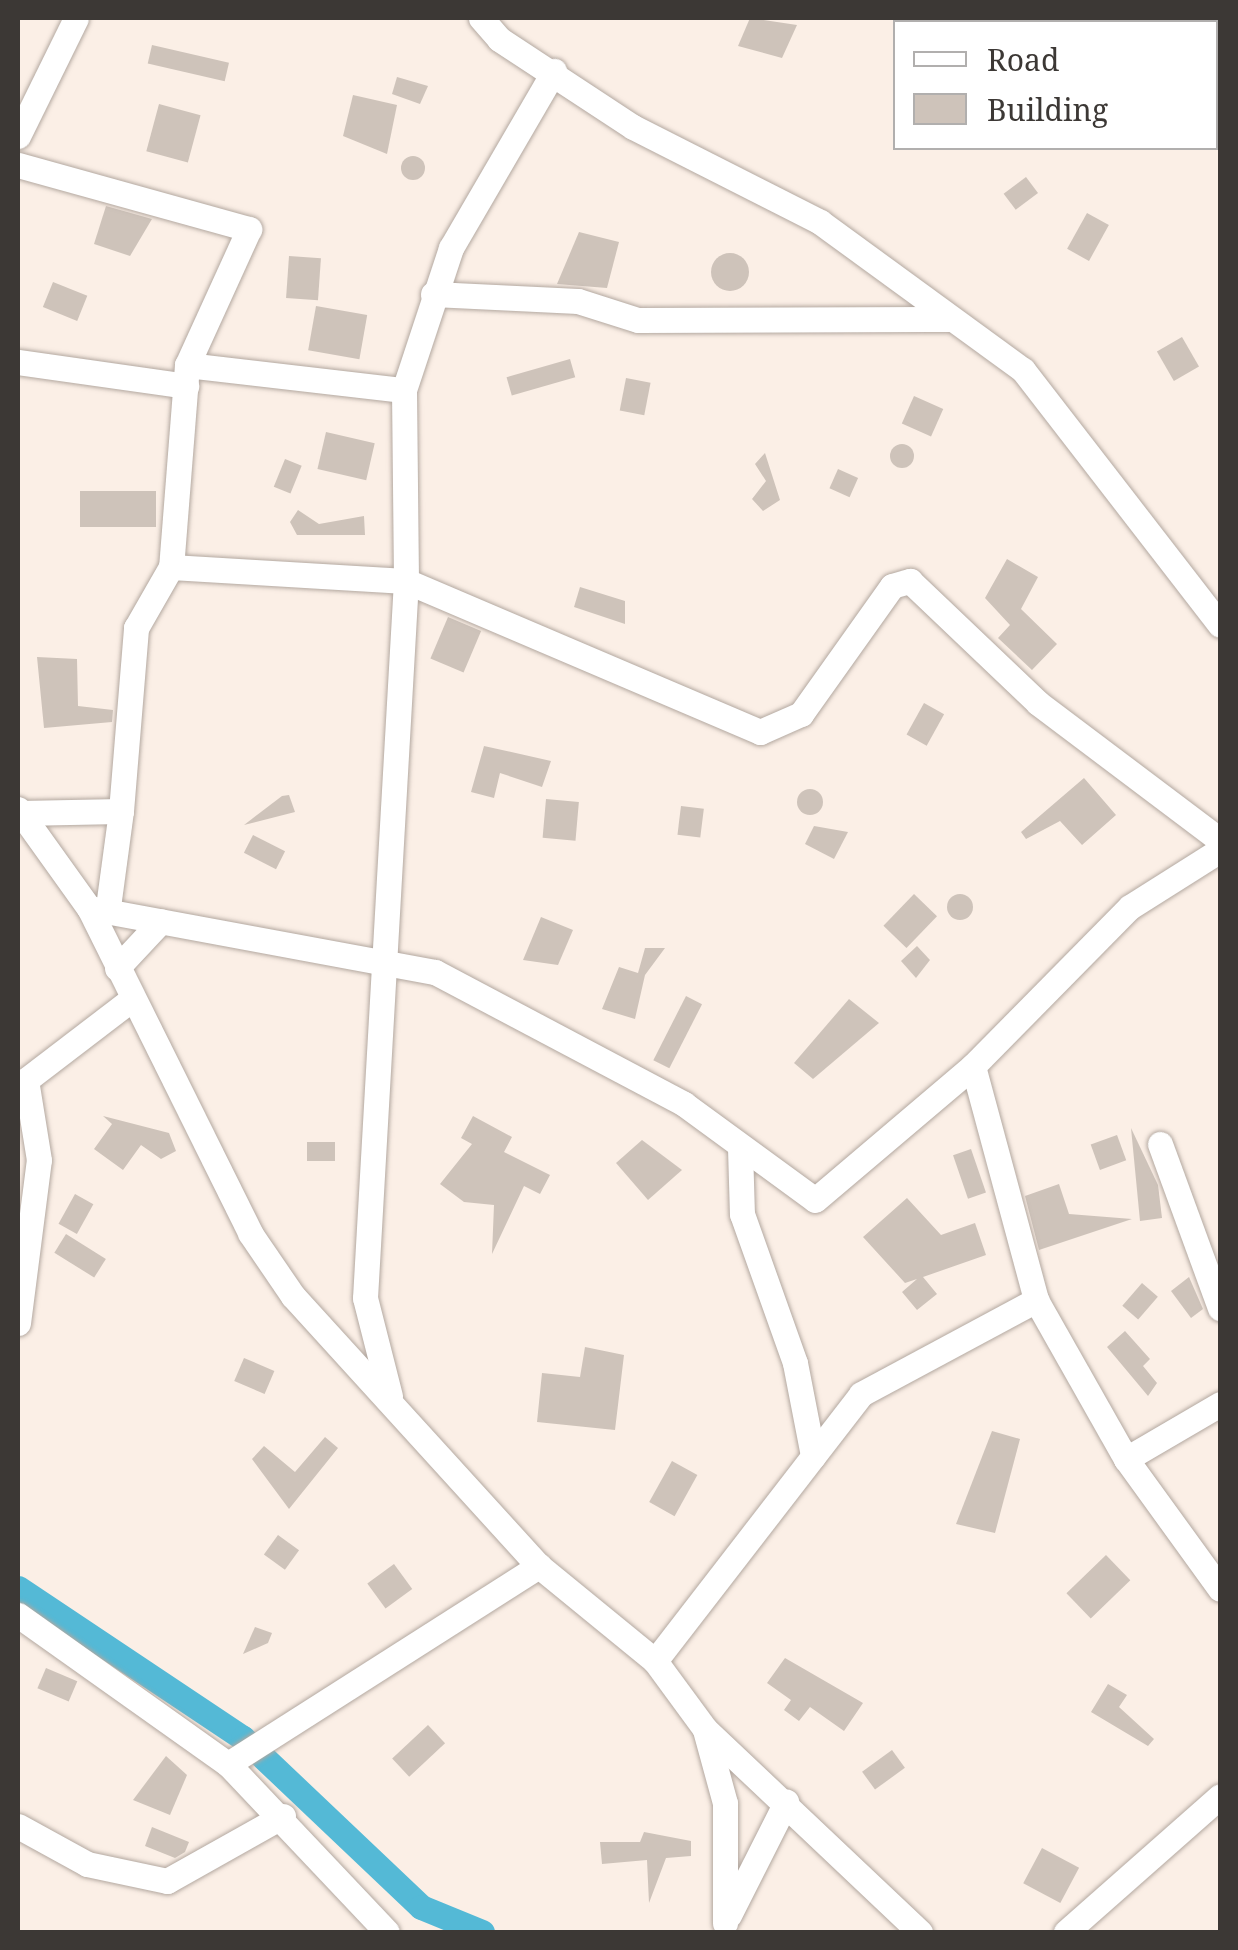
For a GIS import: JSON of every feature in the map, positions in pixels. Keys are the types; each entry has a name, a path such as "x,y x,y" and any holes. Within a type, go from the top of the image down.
{"street":[{"path":"18,136 76,18"},
{"path":"481,18 498,39 554,70 633,127 820,222 1058,406 1220,624"},
{"path":"391,1398 365,1298 406,581 404,390 434,294 488,178 554,70"},
{"path":"18,165 249,228 186,375 171,567 136,628 121,812 99,908"},
{"path":"434,294 578,301 638,320 949,319"},
{"path":"18,362 404,390"},
{"path":"171,567 406,581 760,732 801,714 892,586 910,581 1038,703 1220,840"},
{"path":"19,811 121,812"},
{"path":"19,811 99,908 132,999 270,1266 540,1566 655,1661 704,1729 920,1932"},
{"path":"99,908 466,985 684,1104 815,1200 973,1066 1130,907 1220,850"},
{"path":"118,968 161,921"},
{"path":"18,1322 39,1160 26,1080 132,999"},
{"path":"973,1066 1036,1300 1126,1458 1220,1590"},
{"path":"1160,1144 1220,1308"},
{"path":"740,1148 742,1214 796,1363 813,1456"},
{"path":"655,1661 861,1394 1036,1300"},
{"path":"1126,1458 1220,1404"},
{"path":"228,1764 540,1566"},
{"path":"18,1615 228,1764 283,1816 386,1932"},
{"path":"704,1729 725,1803 722,1928"},
{"path":"1066,1932 1220,1796"},
{"path":"722,1928 786,1802"},
{"path":"18,1826 87,1864 167,1881 283,1816"}],"building":[{"path":"750,18 797,25 782,58 738,46"},
{"path":"152,45 229,63 225,81 148,64"},
{"path":"397,77 428,86 420,104 392,94"},
{"path":"353,95 397,105 387,154 343,136"},
{"path":"159,104 201,115 188,162 146,151"},
{"path":"413,156 422,159 422,177 413,180 404,177 401,168 404,159"},
{"path":"1026,177 1038,193 1016,210 1004,194"},
{"path":"106,206 152,219 130,256 94,244"},
{"path":"1087,213 1109,225 1089,261 1067,249"},
{"path":"579,232 619,242 607,288 557,284"},
{"path":"730,253 743,259 749,272 743,285 730,291 717,285 711,272 717,259"},
{"path":"289,256 321,258 318,300 286,298"},
{"path":"53,282 87,296 77,321 43,307"},
{"path":"316,306 367,315 359,359 308,350"},
{"path":"1182,337 1199,366 1174,381 1157,352"},
{"path":"570,359 575,377 512,395 507,377"},
{"path":"626,378 651,383 644,415 620,410"},
{"path":"914,396 943,409 931,436 902,423"},
{"path":"326,432 375,443 366,480 317,469"},
{"path":"902,444 911,447 911,465 902,468 893,465 890,456 893,447"},
{"path":"765,453 780,500 763,511 752,499 766,481 755,464"},
{"path":"285,459 302,466 290,494 274,487"},
{"path":"838,469 858,478 850,497 829,488"},
{"path":"80,491 156,491 156,527 80,527"},
{"path":"298,510 319,524 364,516 365,535 297,535 290,522"},
{"path":"1007,559 1038,577 1021,609 1057,644 1032,670 998,638 1010,625 985,598"},
{"path":"580,587 625,601 625,624 574,607"},
{"path":"448,617 481,631 464,672 430,658"},
{"path":"37,657 77,659 78,706 113,710 112,722 44,728"},
{"path":"924,703 944,714 927,746 907,734"},
{"path":"484,746 551,761 542,787 500,773 494,798 471,792"},
{"path":"1084,778 1116,815 1082,845 1060,821 1026,839 1021,832"},
{"path":"810,789 819,793 823,802 819,811 810,815 801,811 797,802 801,793"},
{"path":"289,795 295,812 244,825 282,796"},
{"path":"546,799 579,802 575,841 543,838"},
{"path":"681,806 704,809 700,838 677,835"},
{"path":"814,826 848,832 834,859 805,844"},
{"path":"253,835 285,851 276,869 244,853"},
{"path":"914,894 937,916 906,948 883,926"},
{"path":"960,894 969,898 973,907 969,916 960,920 951,916 947,907 951,898"},
{"path":"541,917 573,930 558,965 523,960"},
{"path":"917,946 930,960 916,978 901,961"},
{"path":"645,948 665,948 645,975 635,1019 602,1009 619,967 638,973"},
{"path":"686,996 702,1004 669,1068 653,1060"},
{"path":"849,999 879,1023 813,1079 794,1063"},
{"path":"103,1116 169,1133 176,1151 161,1159 141,1145 123,1170 94,1149 112,1124"},
{"path":"473,1116 512,1137 504,1152 550,1175 540,1194 524,1186 492,1254 494,1205 464,1202 440,1184 472,1144 461,1138"},
{"path":"1131,1128 1158,1185 1162,1218 1140,1221"},
{"path":"1117,1135 1126,1160 1100,1170 1091,1145"},
{"path":"642,1140 682,1170 648,1200 616,1163"},
{"path":"307,1142 335,1142 335,1161 307,1161"},
{"path":"971,1149 986,1192 968,1199 953,1155"},
{"path":"1059,1184 1069,1214 1132,1219 1039,1250 1025,1196"},
{"path":"75,1194 93,1204 77,1234 59,1224"},
{"path":"907,1198 941,1235 975,1223 986,1255 923,1277 937,1294 917,1310 902,1292 917,1279 905,1283 863,1237"},
{"path":"66,1234 106,1259 94,1278 54,1253"},
{"path":"1189,1277 1203,1309 1191,1318 1171,1291"},
{"path":"1142,1283 1158,1297 1138,1319 1122,1306"},
{"path":"1125,1331 1150,1359 1143,1366 1157,1383 1148,1396 1107,1347"},
{"path":"585,1347 624,1355 615,1430 537,1422 542,1373 580,1377"},
{"path":"244,1358 274,1371 265,1394 234,1381"},
{"path":"992,1431 1020,1439 995,1533 956,1524"},
{"path":"325,1437 338,1448 289,1509 252,1459 264,1446 295,1472"},
{"path":"672,1461 697,1475 675,1516 649,1502"},
{"path":"278,1535 299,1550 285,1570 264,1554"},
{"path":"1106,1555 1130,1580 1091,1618 1066,1593"},
{"path":"394,1564 412,1589 386,1608 367,1583"},
{"path":"255,1627 272,1633 268,1643 243,1654"},
{"path":"785,1658 863,1703 844,1731 810,1707 799,1721 784,1710 791,1700 767,1683"},
{"path":"46,1668 77,1681 69,1702 37,1688"},
{"path":"1108,1684 1127,1695 1119,1707 1154,1739 1148,1746 1091,1712"},
{"path":"428,1725 445,1743 409,1777 392,1758"},
{"path":"892,1750 905,1768 875,1790 862,1772"},
{"path":"166,1756 187,1775 170,1815 133,1800"},
{"path":"152,1827 189,1842 185,1852 175,1858 145,1846"},
{"path":"644,1832 691,1841 691,1856 666,1858 649,1903 647,1860 602,1864 600,1842 640,1842"},
{"path":"1042,1848 1079,1868 1060,1903 1023,1883"}],"waterway":[{"path":"18,1588 243,1738 421,1907 482,1932"}]}
